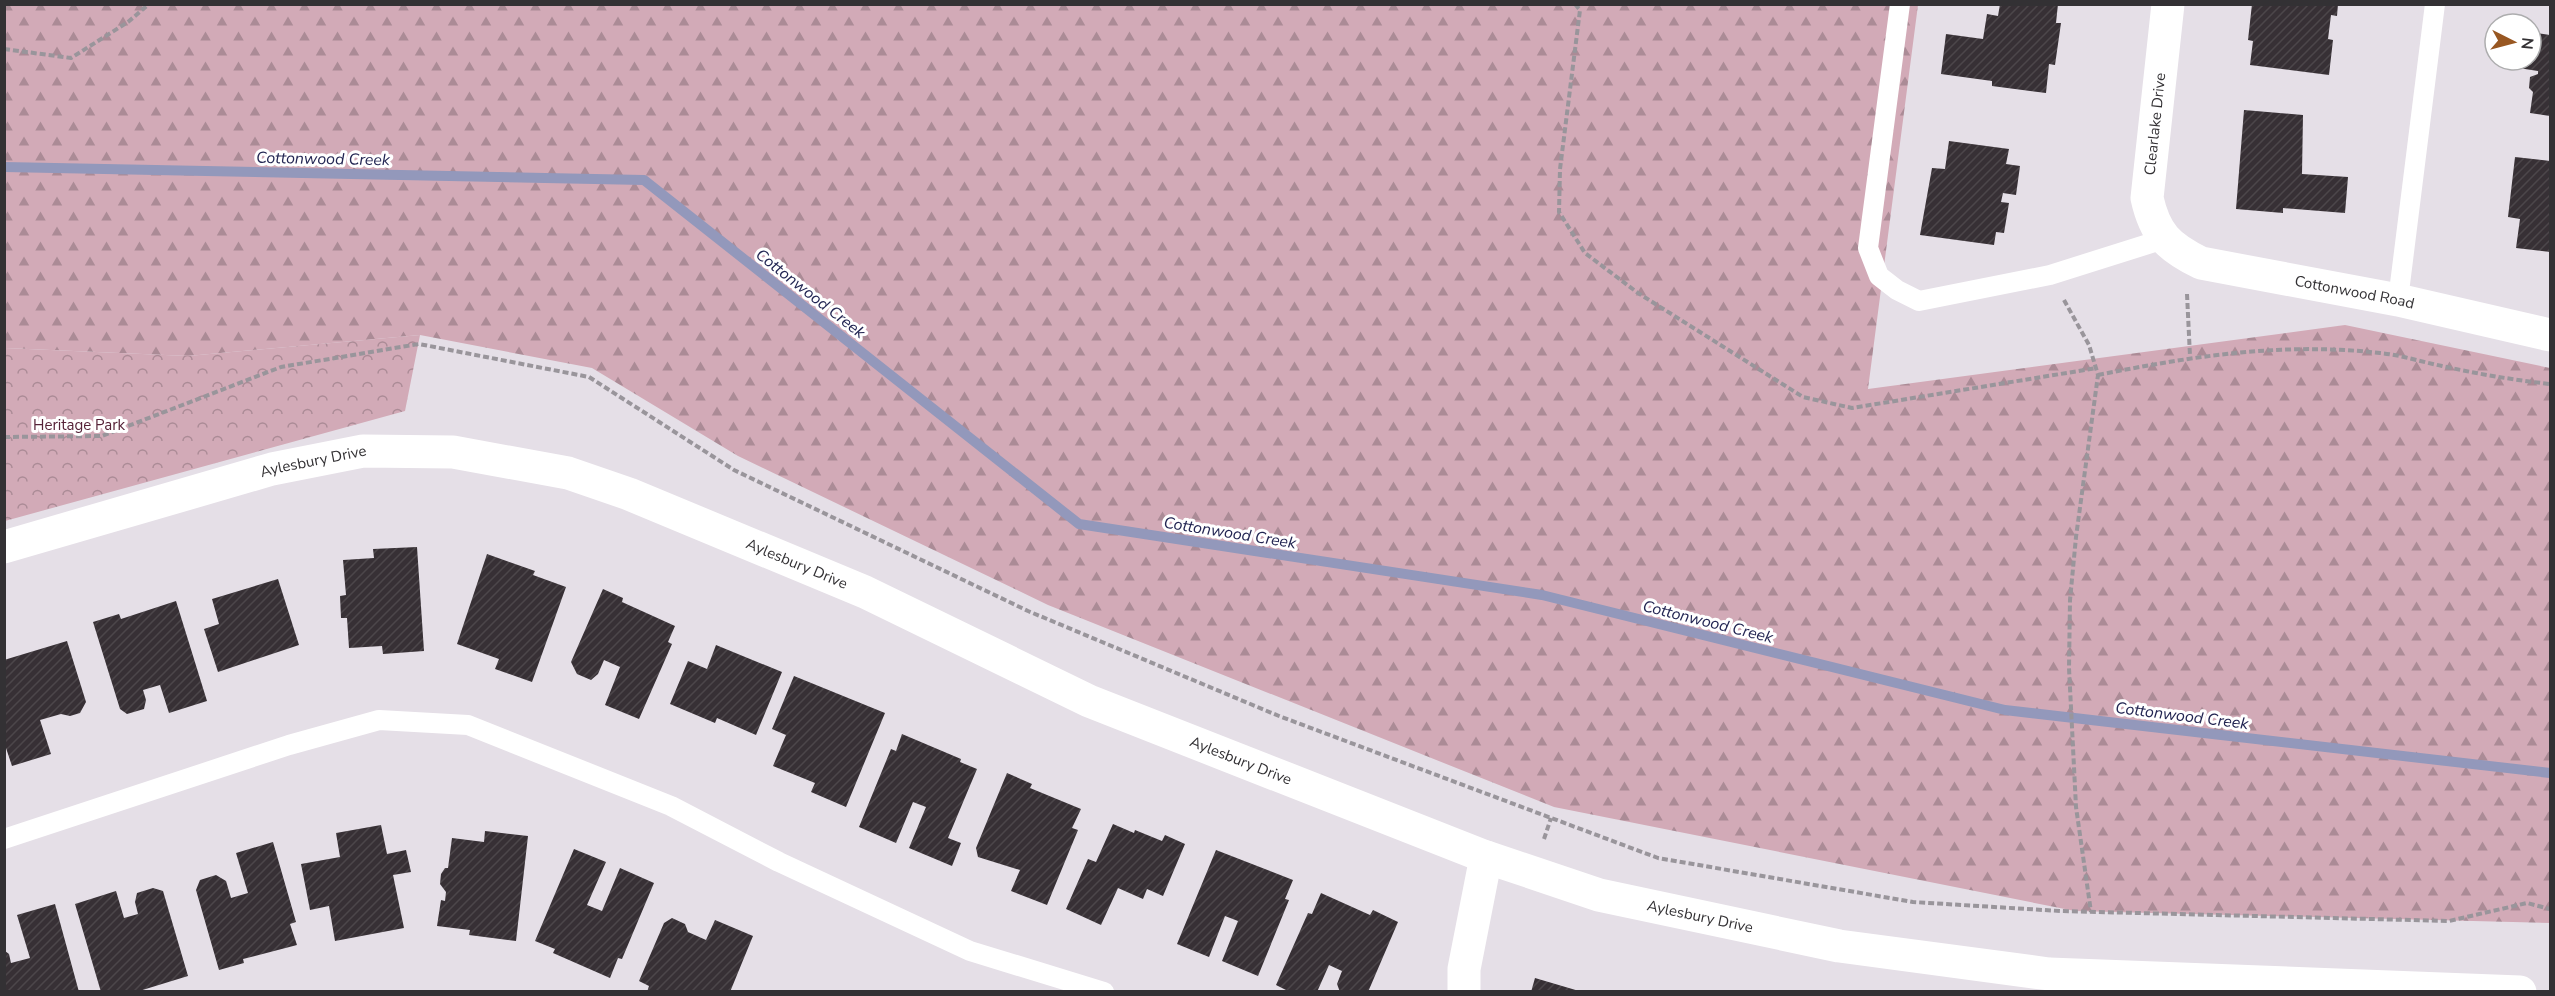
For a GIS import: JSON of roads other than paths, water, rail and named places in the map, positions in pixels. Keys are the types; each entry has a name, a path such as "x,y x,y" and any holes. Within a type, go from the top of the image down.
{"street":[{"name":"Clearlake Drive","path":"2168,4 2147,198 2152,220 2175,248"},
{"name":"Cottonwood Road","path":"2175,248 2201,263 2398,300 2550,335"},
{"name":"Aylesbury Drive","path":"4,547 272,469 363,451 453,452 568,473 629,494 865,592 1089,701 1486,856 1599,895 1839,946 2049,974 2520,992"},
{"path":"1464,992 1464,969 1486,856"}],"lane":[{"path":"1900,4 1868,248 1879,276 1897,290 1919,301 2175,248"},
{"path":"2398,300 2435,4"},
{"path":"4,839 289,746 379,720 468,725 671,806 778,862 970,951 1104,992"}],"waterway":[{"name":"Cottonwood Creek","path":"4,167 644,180 1079,524 1542,595 2005,710 2550,773"}],"park label":[{"name":"Heritage Park","path":"79,425"}]}
